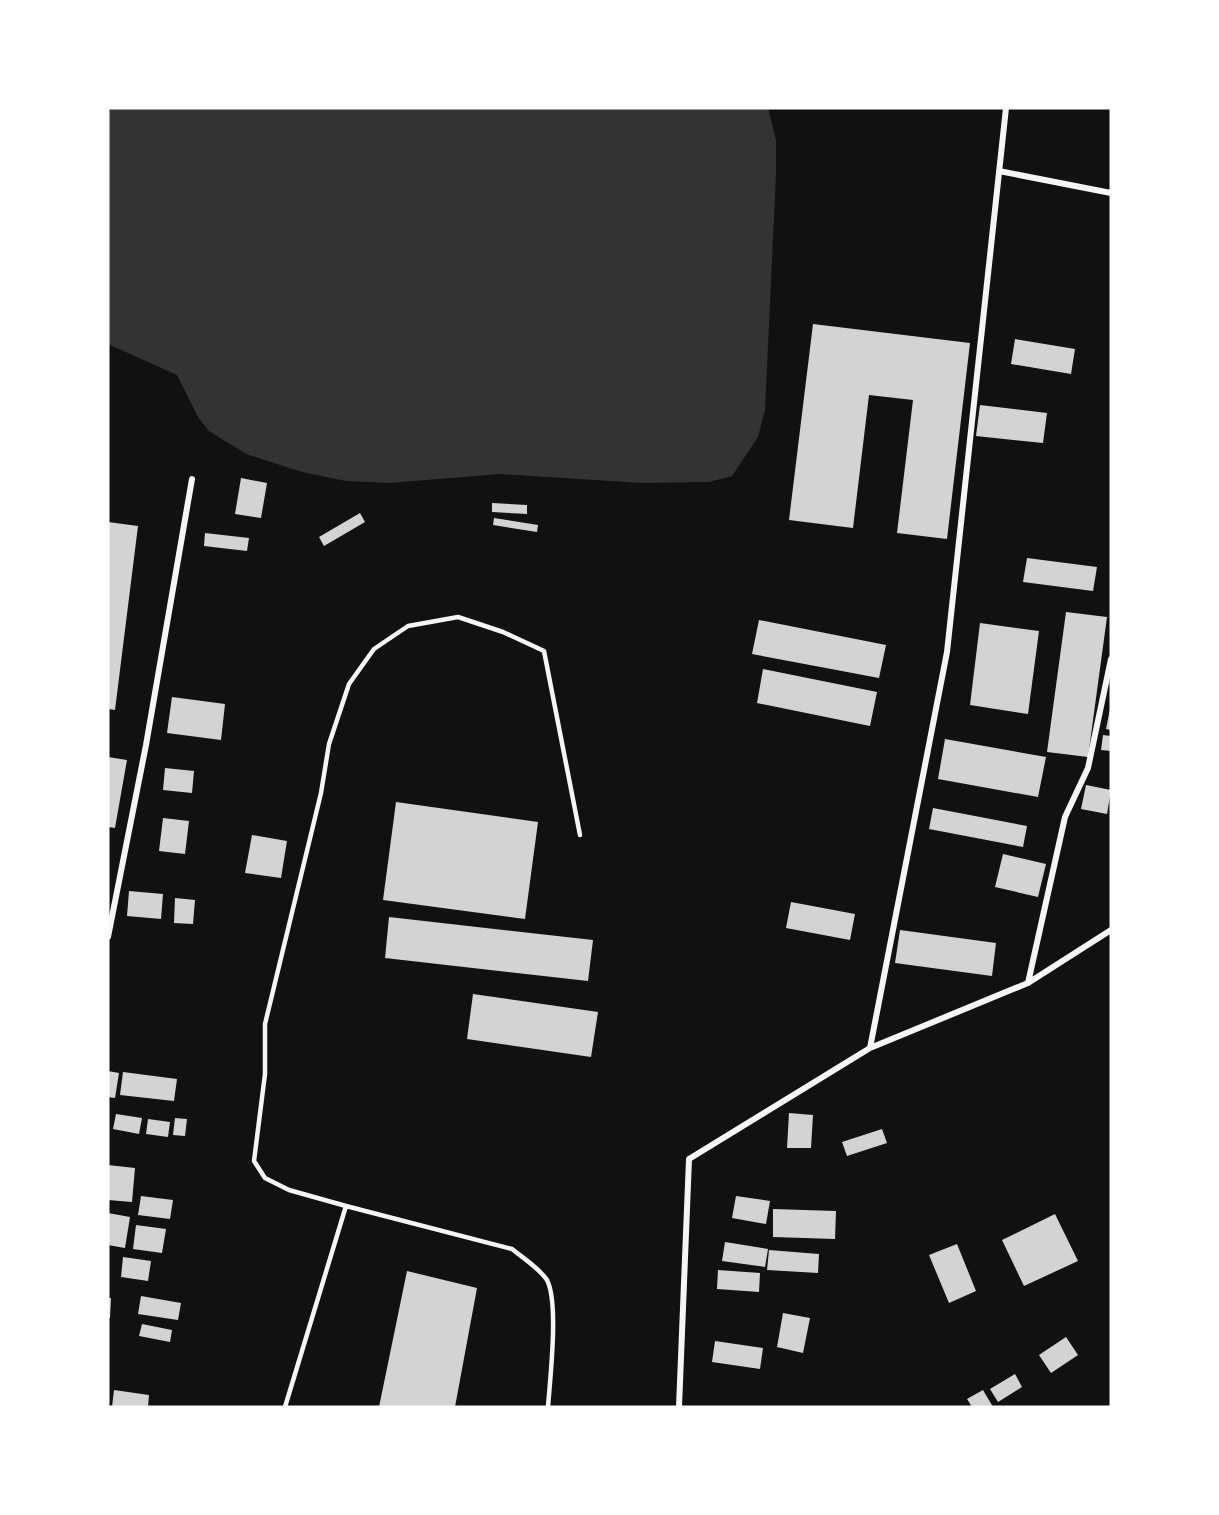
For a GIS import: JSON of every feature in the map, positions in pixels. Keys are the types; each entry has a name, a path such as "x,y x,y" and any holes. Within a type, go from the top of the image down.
{"street":[{"path":"870,1048 947,652 1006,108"},
{"path":"999,171 1111,193"},
{"path":"108,937 146,744 192,479"},
{"path":"1028,983 1065,817 1090,758 1111,659"},
{"path":"679,1407 689,1159 870,1048 1028,983 1111,930"}],"lane":[{"path":"549,1407 553,1307 547,1281 531,1264 512,1249 289,1191 265,1178 254,1161 265,1074 265,1024 321,793 329,744 350,684 374,649 408,626 458,617 503,632 544,651 580,835"},
{"path":"285,1407 346,1206"}],"shaded area":[{"path":"108,108 768,108 776,140 776,174 765,410 758,437 732,476 709,482 642,483 499,474 389,483 346,481 302,472 246,454 209,431 198,417 177,375 108,344"}],"building":[{"path":"813,324 970,343 947,539 897,533 913,400 869,395 853,528 789,520"},
{"path":"1015,339 1075,349 1071,374 1011,364"},
{"path":"980,405 1047,413 1043,443 976,436"},
{"path":"241,478 267,483 261,518 235,514"},
{"path":"492,503 527,505 527,514 492,512"},
{"path":"360,513 365,522 324,546 319,537"},
{"path":"494,518 538,525 537,532 493,525"},
{"path":"108,522 138,526 115,710 108,709"},
{"path":"205,533 249,538 247,551 204,546"},
{"path":"1027,558 1097,567 1093,591 1023,582"},
{"path":"1066,612 1107,617 1088,757 1047,752"},
{"path":"759,620 886,645 879,678 752,654"},
{"path":"980,623 1039,631 1028,714 970,705"},
{"path":"763,669 877,692 870,726 757,703"},
{"path":"172,697 225,704 221,740 167,733"},
{"path":"1111,709 1111,730 1106,729"},
{"path":"1103,735 1111,736 1111,751 1101,750"},
{"path":"945,739 1046,757 1038,797 938,779"},
{"path":"108,757 127,760 115,828 108,827"},
{"path":"165,768 194,771 192,793 163,790"},
{"path":"1086,785 1111,790 1107,814 1081,809"},
{"path":"396,802 538,822 525,919 383,900"},
{"path":"933,808 1027,826 1023,847 929,829"},
{"path":"163,818 189,821 185,854 159,851"},
{"path":"252,835 287,841 281,878 245,873"},
{"path":"1003,854 1046,864 1038,897 995,887"},
{"path":"129,891 163,894 161,919 127,916"},
{"path":"175,898 195,900 193,924 174,923"},
{"path":"791,902 855,914 850,940 786,928"},
{"path":"389,917 593,940 588,981 385,958"},
{"path":"900,930 996,943 992,976 895,963"},
{"path":"473,994 598,1012 591,1057 467,1039"},
{"path":"108,1071 119,1073 115,1098 108,1097"},
{"path":"123,1072 177,1079 174,1101 120,1095"},
{"path":"789,1113 813,1115 811,1148 787,1148"},
{"path":"116,1114 142,1118 139,1134 113,1129"},
{"path":"175,1118 187,1119 185,1136 173,1135"},
{"path":"148,1119 170,1122 168,1137 146,1134"},
{"path":"882,1129 887,1143 847,1156 842,1142"},
{"path":"108,1165 135,1168 132,1202 108,1200"},
{"path":"141,1196 173,1200 170,1219 138,1215"},
{"path":"736,1196 770,1201 766,1224 732,1218"},
{"path":"773,1209 836,1211 835,1239 773,1237"},
{"path":"108,1213 130,1217 125,1248 108,1245"},
{"path":"1055,1214 1078,1261 1024,1286 1002,1240"},
{"path":"136,1225 166,1229 162,1253 133,1249"},
{"path":"725,1242 768,1249 765,1267 722,1261"},
{"path":"957,1244 976,1291 949,1303 929,1255"},
{"path":"769,1250 819,1254 818,1273 767,1270"},
{"path":"123,1257 151,1261 148,1281 121,1277"},
{"path":"718,1270 760,1273 759,1292 717,1289"},
{"path":"407,1271 477,1288 455,1407 379,1407"},
{"path":"141,1296 181,1303 178,1320 138,1314"},
{"path":"108,1298 111,1298 110,1318 108,1318"},
{"path":"783,1313 810,1318 803,1353 777,1347"},
{"path":"142,1324 172,1330 170,1342 139,1336"},
{"path":"1066,1337 1078,1355 1051,1373 1039,1355"},
{"path":"715,1341 763,1348 760,1369 712,1362"},
{"path":"1015,1374 1022,1387 998,1402 990,1389"},
{"path":"114,1390 149,1395 148,1407 112,1407"},
{"path":"983,1390 993,1407 972,1407 967,1399"}]}
